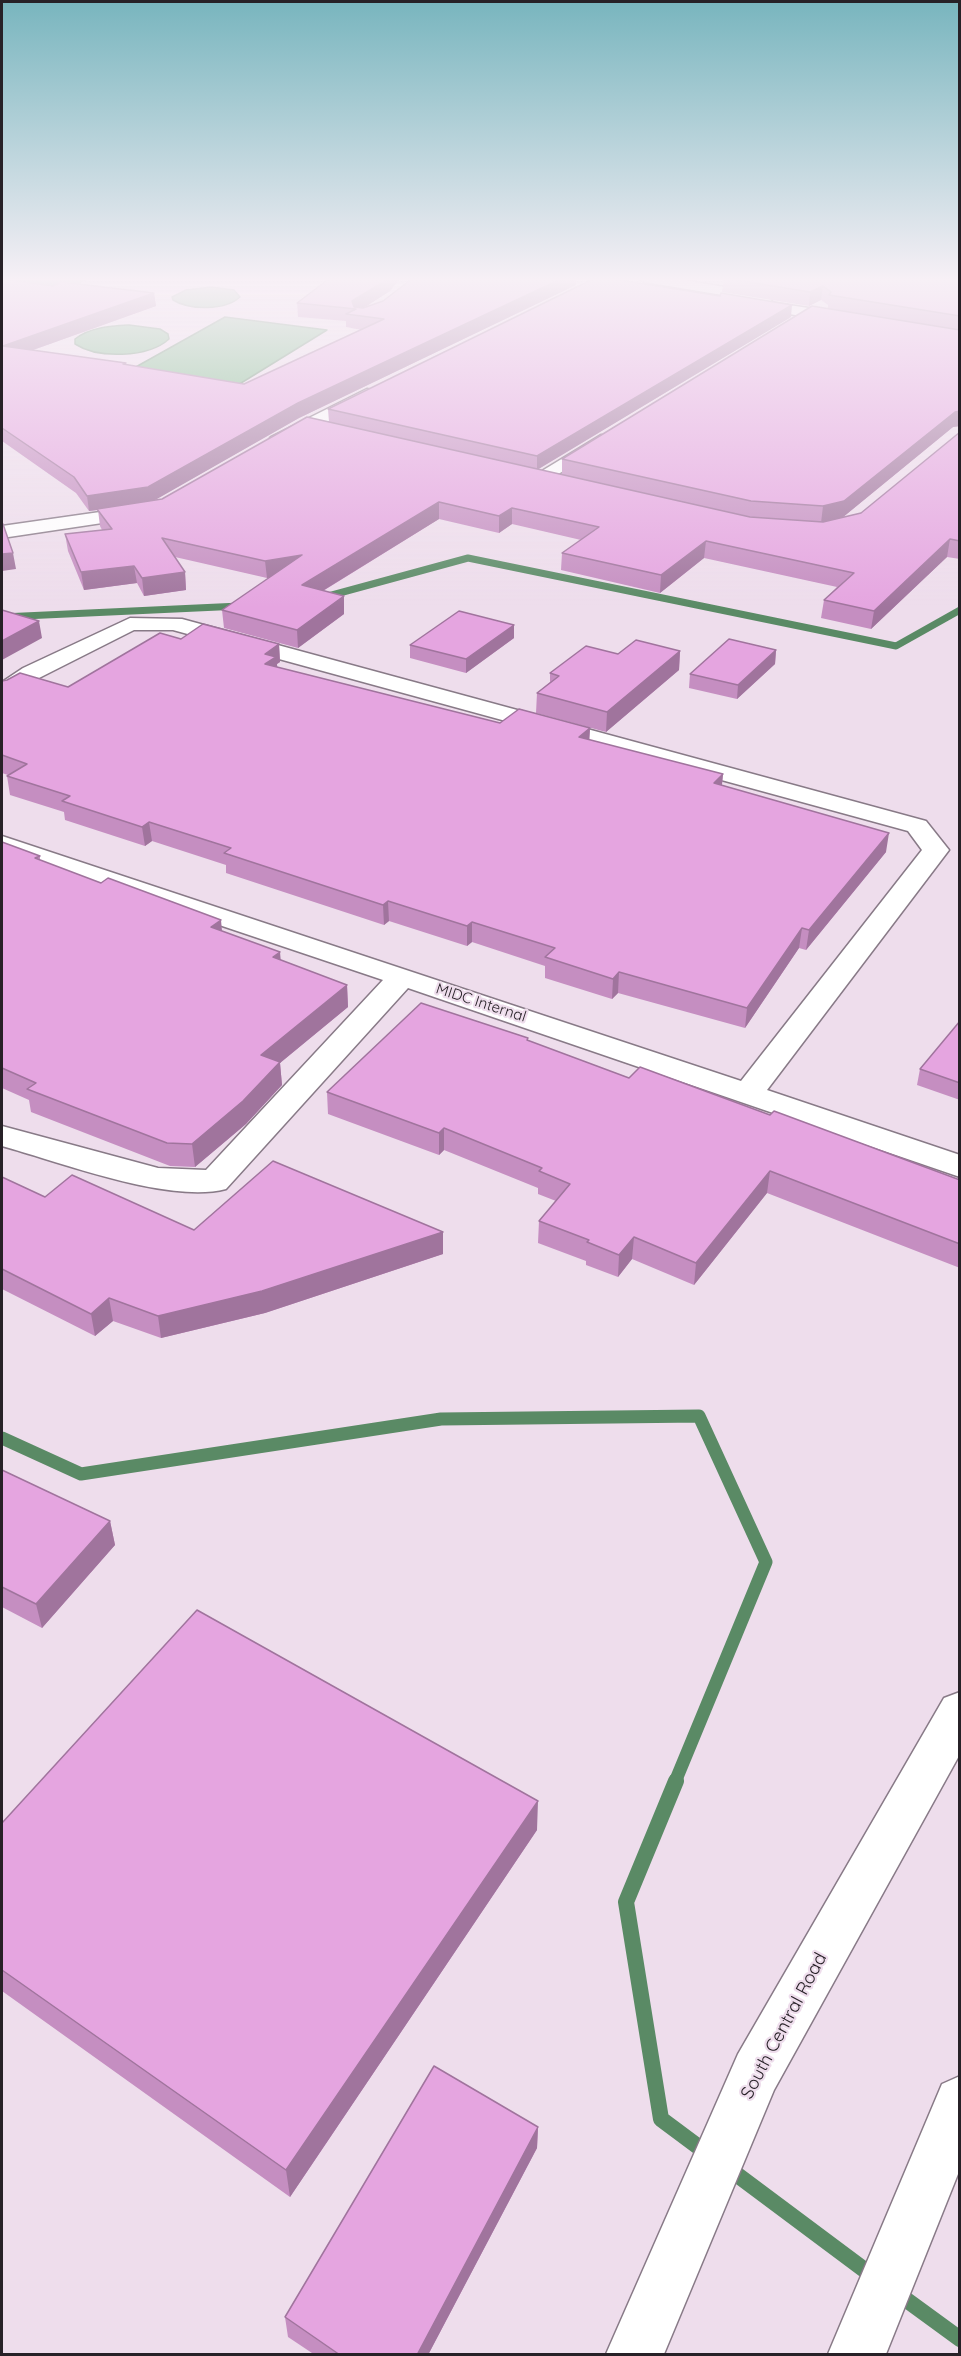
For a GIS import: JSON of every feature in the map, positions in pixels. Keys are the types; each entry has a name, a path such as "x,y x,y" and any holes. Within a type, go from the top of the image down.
{"street":[{"path":"266,447 306,424 380,388"},
{"path":"306,424 340,432"},
{"path":"542,477 611,435"},
{"path":"521,472 564,483"},
{"path":"2,532 156,510"},
{"path":"2,691 31,673 130,624 174,624 917,826 936,850 748,1093"},
{"name":"MIDC Internal","path":"2,844 748,1093 960,1167"},
{"path":"2,1136 158,1179 214,1181 402,977"},
{"name":"South Central Road","path":"635,2355 756,2072 960,1711"},
{"path":"858,2355 960,2102"}],"building":[{"path":"2,388 330,388 298,403 148,487 87,496 74,477 2,428"},
{"path":"371,388 652,388 537,456 328,409"},
{"path":"678,388 960,388 960,411 955,412 844,501 823,506 751,501 562,459"},
{"path":"307,417 750,517 823,522 861,513 960,432 960,541 950,539 874,611 824,600 854,573 706,541 661,575 562,553 599,527 512,508 499,516 439,502 302,585 344,596 297,630 222,610 302,555 265,561 162,538 185,572 142,578 134,566 81,572 65,534 112,529 97,509 162,499"},
{"path":"3,524 13,553 2,554"},
{"path":"2,610 39,621 2,641"},
{"path":"459,611 514,625 466,659 410,645"},
{"path":"203,624 279,644 265,654 276,657 265,664 500,723 519,709 590,728 579,737 723,774 714,783 889,833 809,930 802,928 747,1008 619,972 613,979 545,957 555,948 472,922 467,926 388,901 383,905 224,853 231,848 149,822 142,827 62,801 70,796 7,776 27,764 2,755 2,681 20,673 68,687 160,633 181,639"},
{"path":"729,639 776,650 738,685 690,674"},
{"path":"636,640 680,651 607,712 537,693 559,676 550,673 586,646 618,654"},
{"path":"2,842 40,856 35,858 101,883 108,878 221,920 211,927 280,952 273,957 347,985 261,1055 280,1062 243,1101 192,1144 167,1143 27,1089 36,1083 2,1068"},
{"path":"421,1003 528,1038 527,1040 629,1078 640,1067 770,1115 774,1111 960,1180 960,1244 770,1171 696,1263 634,1237 619,1255 587,1242 589,1240 539,1221 570,1184 539,1171 542,1168 444,1128 439,1133 327,1092"},
{"path":"960,1021 960,1083 920,1069"},
{"path":"273,1161 443,1232 262,1291 158,1316 109,1298 91,1314 2,1269 2,1177 45,1197 72,1175 194,1230"},
{"path":"2,1470 110,1521 36,1604 2,1587"},
{"path":"197,1610 538,1801 286,2170 2,1970 2,1823"},
{"path":"434,2066 538,2127 417,2355 340,2355 285,2317"}],"waterway":[{"path":"321,598 468,558 896,646 960,610"},
{"path":"2,617 240,606"},
{"path":"2,1438 81,1474 441,1419 699,1416 766,1562 675,1782"},
{"path":"676,1781 626,1902 661,2119 708,2154"},
{"path":"728,2168 874,2277"},
{"path":"897,2293 960,2339"}]}
